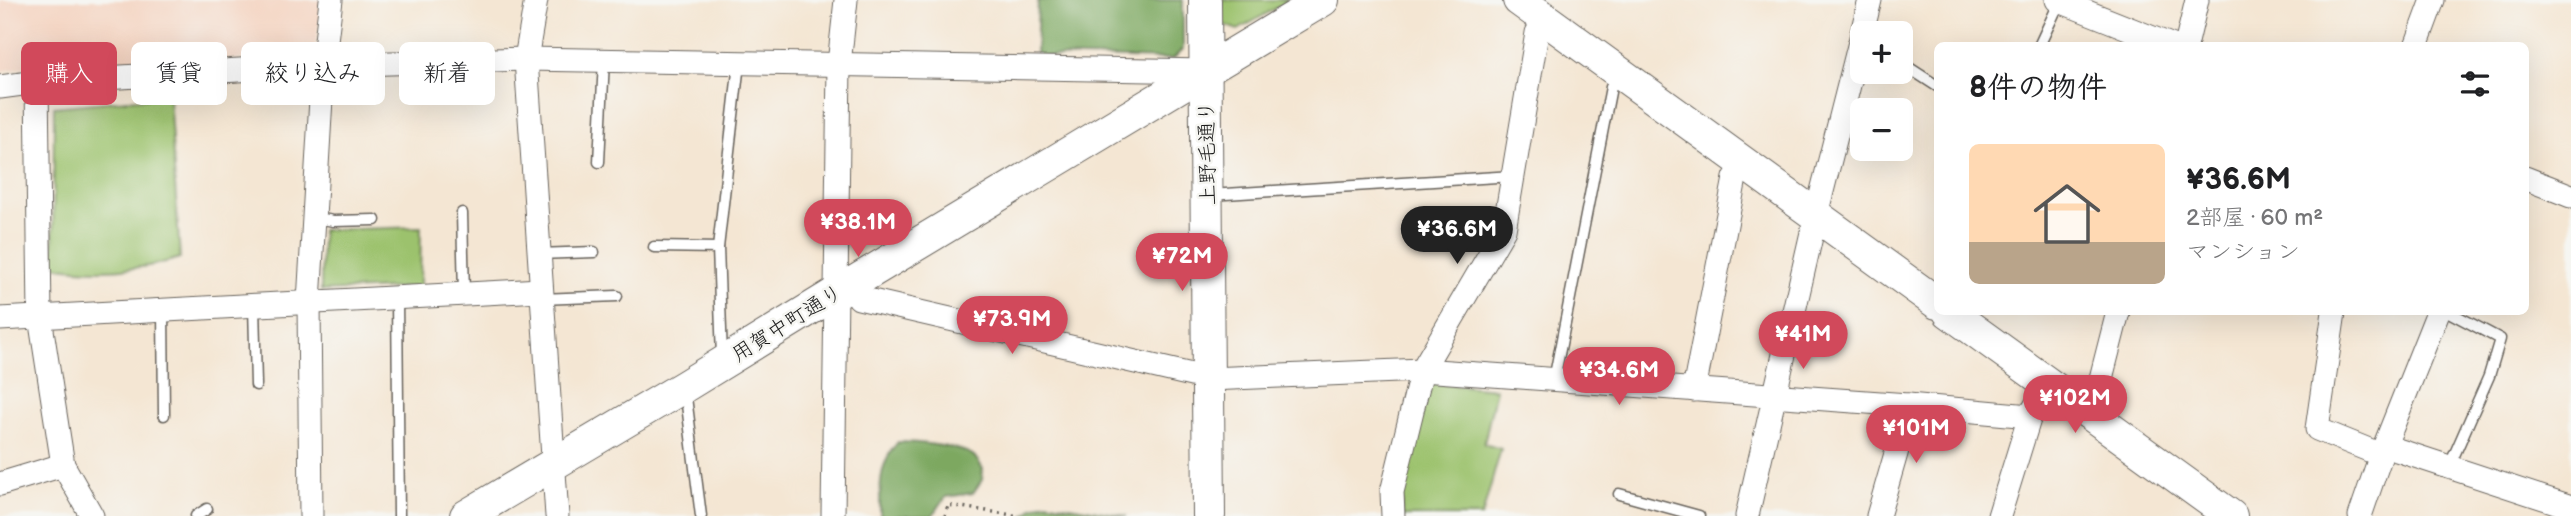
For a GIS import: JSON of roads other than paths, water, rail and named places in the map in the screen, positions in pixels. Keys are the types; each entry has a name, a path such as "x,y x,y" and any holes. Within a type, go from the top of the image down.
{"street":[{"path":"326,42 331,0"},
{"path":"536,0 526,59 557,516"},
{"path":"833,516 843,288 839,64 846,0"},
{"name":"上野毛通り","path":"1205,0 1209,516"},
{"name":"用賀中町通り","path":"466,516 1323,0"},
{"path":"1519,0 1934,301"},
{"path":"1865,21 1870,0"},
{"path":"2059,0 2163,42"},
{"path":"2187,42 2197,0"},
{"path":"2417,42 2433,0"},
{"path":"1393,516 1392,492 1422,370 1504,230 1537,33 1545,19"},
{"path":"385,63 526,59 1206,71"},
{"path":"117,77 241,70"},
{"path":"1747,516 1816,215 1850,83"},
{"path":"0,88 21,85"},
{"path":"37,105 40,317 63,465 92,516"},
{"path":"311,516 309,302 320,105"},
{"path":"1694,390 1735,178 1745,164"},
{"path":"2529,183 2571,196"},
{"path":"843,288 859,298 1209,379 1422,370 2030,416"},
{"path":"0,319 464,294 540,295"},
{"path":"1953,315 2231,516"},
{"path":"2087,411 2096,398 2117,315"},
{"path":"2334,315 2317,429 2383,451 2449,467 2571,508"},
{"path":"2360,516 2437,315"},
{"path":"1998,516 2030,416 2048,383"},
{"path":"1878,516 1908,405"},
{"path":"0,484 63,465"}],"lane":[{"path":"2041,42 2059,0"},
{"path":"599,162 604,60"},
{"path":"722,363 718,248 739,62"},
{"path":"1913,70 1934,84"},
{"path":"1554,380 1611,87 1620,74"},
{"path":"1208,195 1513,176"},
{"path":"462,213 464,294"},
{"path":"313,217 333,221 375,220"},
{"path":"654,247 718,248"},
{"path":"538,254 594,252"},
{"path":"540,295 617,296"},
{"path":"397,298 399,516"},
{"path":"254,305 256,385"},
{"path":"163,310 164,415"},
{"path":"2449,467 2488,376 2500,338 2455,315"},
{"path":"685,386 701,516"},
{"path":"1619,494 1699,516"},
{"path":"195,516 207,509"}]}
